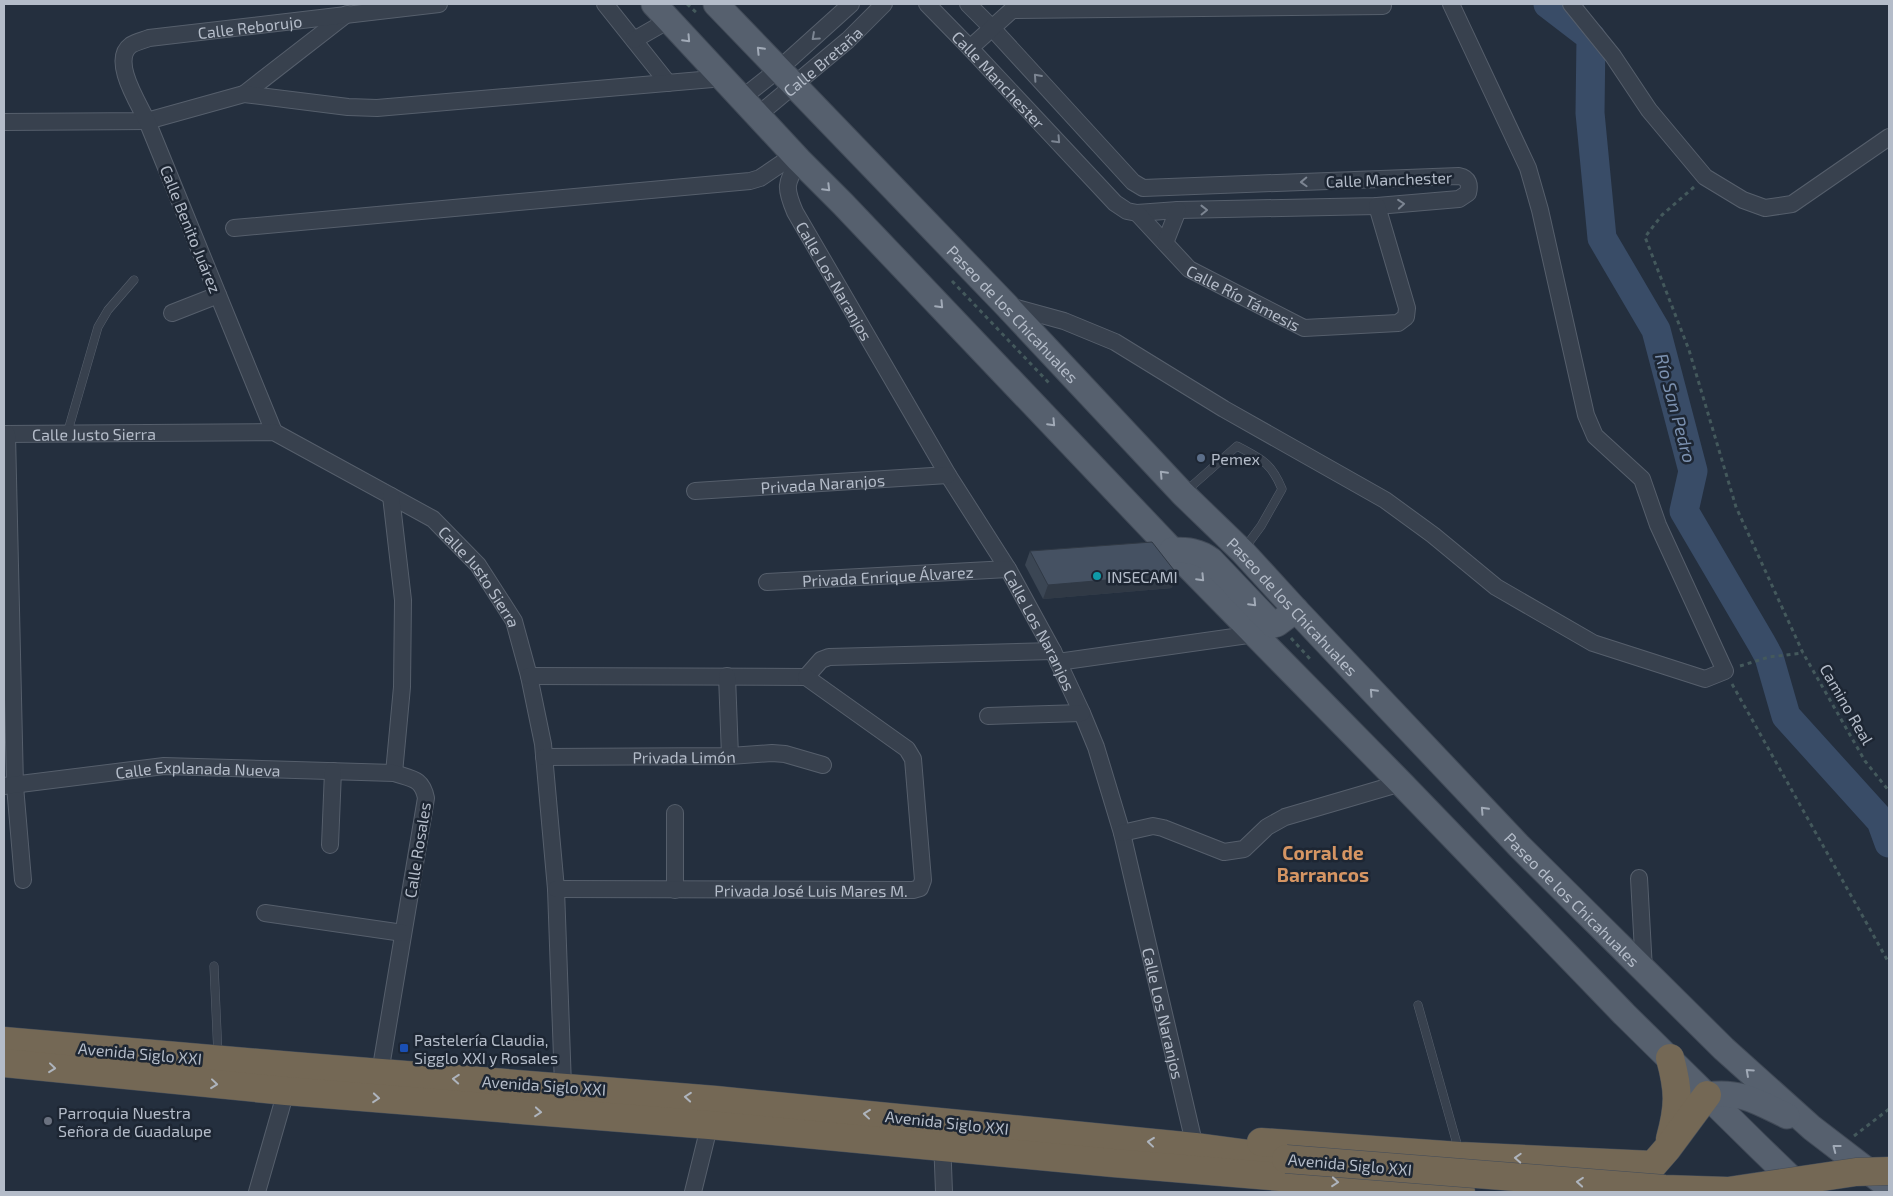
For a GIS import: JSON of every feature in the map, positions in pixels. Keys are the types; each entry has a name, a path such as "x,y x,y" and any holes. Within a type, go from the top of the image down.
{"highway":[{"name":"Avenida Siglo XXI","path":"4,1041 218,1060 290,1079 380,1073 563,1086 716,1100 1113,1163 1460,1192"},
{"path":"1641,1192 1660,1157 1676,1116 1678,1100 1670,1058"},
{"name":"Avenida Siglo XXI","path":"4,1063 290,1079 709,1125 1197,1147 1281,1176 1719,1191 1738,1190 1856,1172 1889,1171"},
{"path":"1660,1157 1707,1095"},
{"path":"1197,1147 1211,1142 1242,1140 1460,1156 1660,1157"}],"main road":[{"name":"Paseo de los Chicahuales","path":"716,4 1006,305 1183,494 1242,551 1519,846 1724,1049 1812,1128 1889,1187"},
{"path":"661,12 797,158 850,211 1172,550 1624,1014 1791,1178 1811,1192"},
{"path":"1172,550 1191,550 1212,560 1273,625 1296,610"},
{"path":"1707,1095 1734,1093 1812,1128"}],"street":[{"name":"Calle Reborujo","path":"149,38 439,4"},
{"path":"605,4 668,83"},
{"name":"Calle Bretaña","path":"750,106 786,77 850,4"},
{"name":"Calle Bretaña","path":"750,106 786,77 848,40 884,4"},
{"name":"Calle Manchester","path":"927,4 1115,203 1127,211 1137,213 1178,210 1377,206 1459,199 1468,193 1470,186 1464,177 1459,176 1143,188 1133,182 968,4"},
{"path":"1006,305 1064,321 1115,342 1224,409 1385,500 1433,535 1496,587 1593,643 1706,679 1725,671 1658,525 1642,479 1596,436 1586,415 1540,210 1528,168 1451,4"},
{"path":"1571,4 1613,56 1649,110 1705,177 1743,200 1765,208 1792,204 1889,137"},
{"path":"970,48 1012,10 1383,6"},
{"path":"634,40 661,12"},
{"path":"4,122 147,121 244,94 347,14"},
{"name":"Calle Benito Juárez","path":"149,38 130,46 122,59 125,74 147,121 274,432"},
{"path":"244,94 348,107 377,108 724,78"},
{"path":"234,228 750,182 797,158"},
{"name":"Calle Los Naranjos","path":"797,158 787,182 789,199 795,212 948,475 1008,569 1056,656 1096,747 1122,833 1197,1147"},
{"path":"1137,213 1143,188"},
{"name":"Calle Río Támesis","path":"1137,213 1189,269 1304,328 1398,323 1406,317 1408,308 1377,206"},
{"path":"1165,243 1178,210"},
{"path":"172,314 218,295"},
{"name":"Calle Justo Sierra","path":"5,434 274,432 433,519 478,565 514,621 529,676 544,757 556,889 563,1086"},
{"path":"5,434 10,786 23,880"},
{"name":"Privada Naranjos","path":"695,491 948,475"},
{"path":"391,496 403,600 402,687 394,773"},
{"name":"Privada Enrique Álvarez","path":"767,582 1008,569"},
{"path":"529,676 806,677 820,660 829,657 1056,656 1255,634"},
{"path":"727,676 730,756"},
{"name":"Privada José Luis Mares M.","path":"556,889 913,890 920,888 923,880 913,759 907,749 806,677"},
{"path":"988,716 1082,713"},
{"name":"Privada Limón","path":"544,757 730,756 772,752 824,765"},
{"name":"Calle Explanada Nueva","path":"10,786 164,766 394,773"},
{"path":"330,844 333,771"},
{"name":"Calle Rosales","path":"380,1073 426,798 424,788 419,781 394,773"},
{"path":"1122,833 1153,826 1224,852 1244,849 1266,827 1284,817 1401,783"},
{"path":"675,813 676,890"},
{"path":"1639,878 1644,970"},
{"path":"265,912 403,933"},
{"path":"257,1192 290,1079"},
{"path":"693,1192 716,1100"},
{"path":"942,1135 944,1192"}],"lane":[{"path":"67,434 98,327 108,310 134,280"},
{"path":"1183,494 1237,446 1267,462 1282,489 1261,526 1242,551"},
{"path":"214,966 218,1060"},
{"path":"1418,1005 1460,1156"}],"path":[{"name":"Camino Real","path":"1705,177 1662,214 1645,237 1689,350 1736,506 1803,653 1865,761 1889,790"},
{"path":"1803,653 1769,658 1725,671 1889,963"},
{"path":"1837,1148 1889,1109"}],"building":[{"path":"1152,542 1177,574 1048,585 1030,551"}],"waterway":[{"name":"Río San Pedro","path":"1548,4 1591,37 1590,113 1602,238 1656,330 1693,471 1684,511 1769,657 1786,716 1881,821 1889,843"}],"place":[{"name":"Pemex","path":"1201,458"},
{"name":"INSECAMI","path":"1097,576"},
{"name":"Pastelería Claudia, Sigglo XXI y Rosales","path":"404,1048"},
{"name":"Parroquia Nuestra Señora de Guadalupe","path":"48,1121"}],"district":[{"name":"Corral de Barrancos","path":"1323,863"}]}
